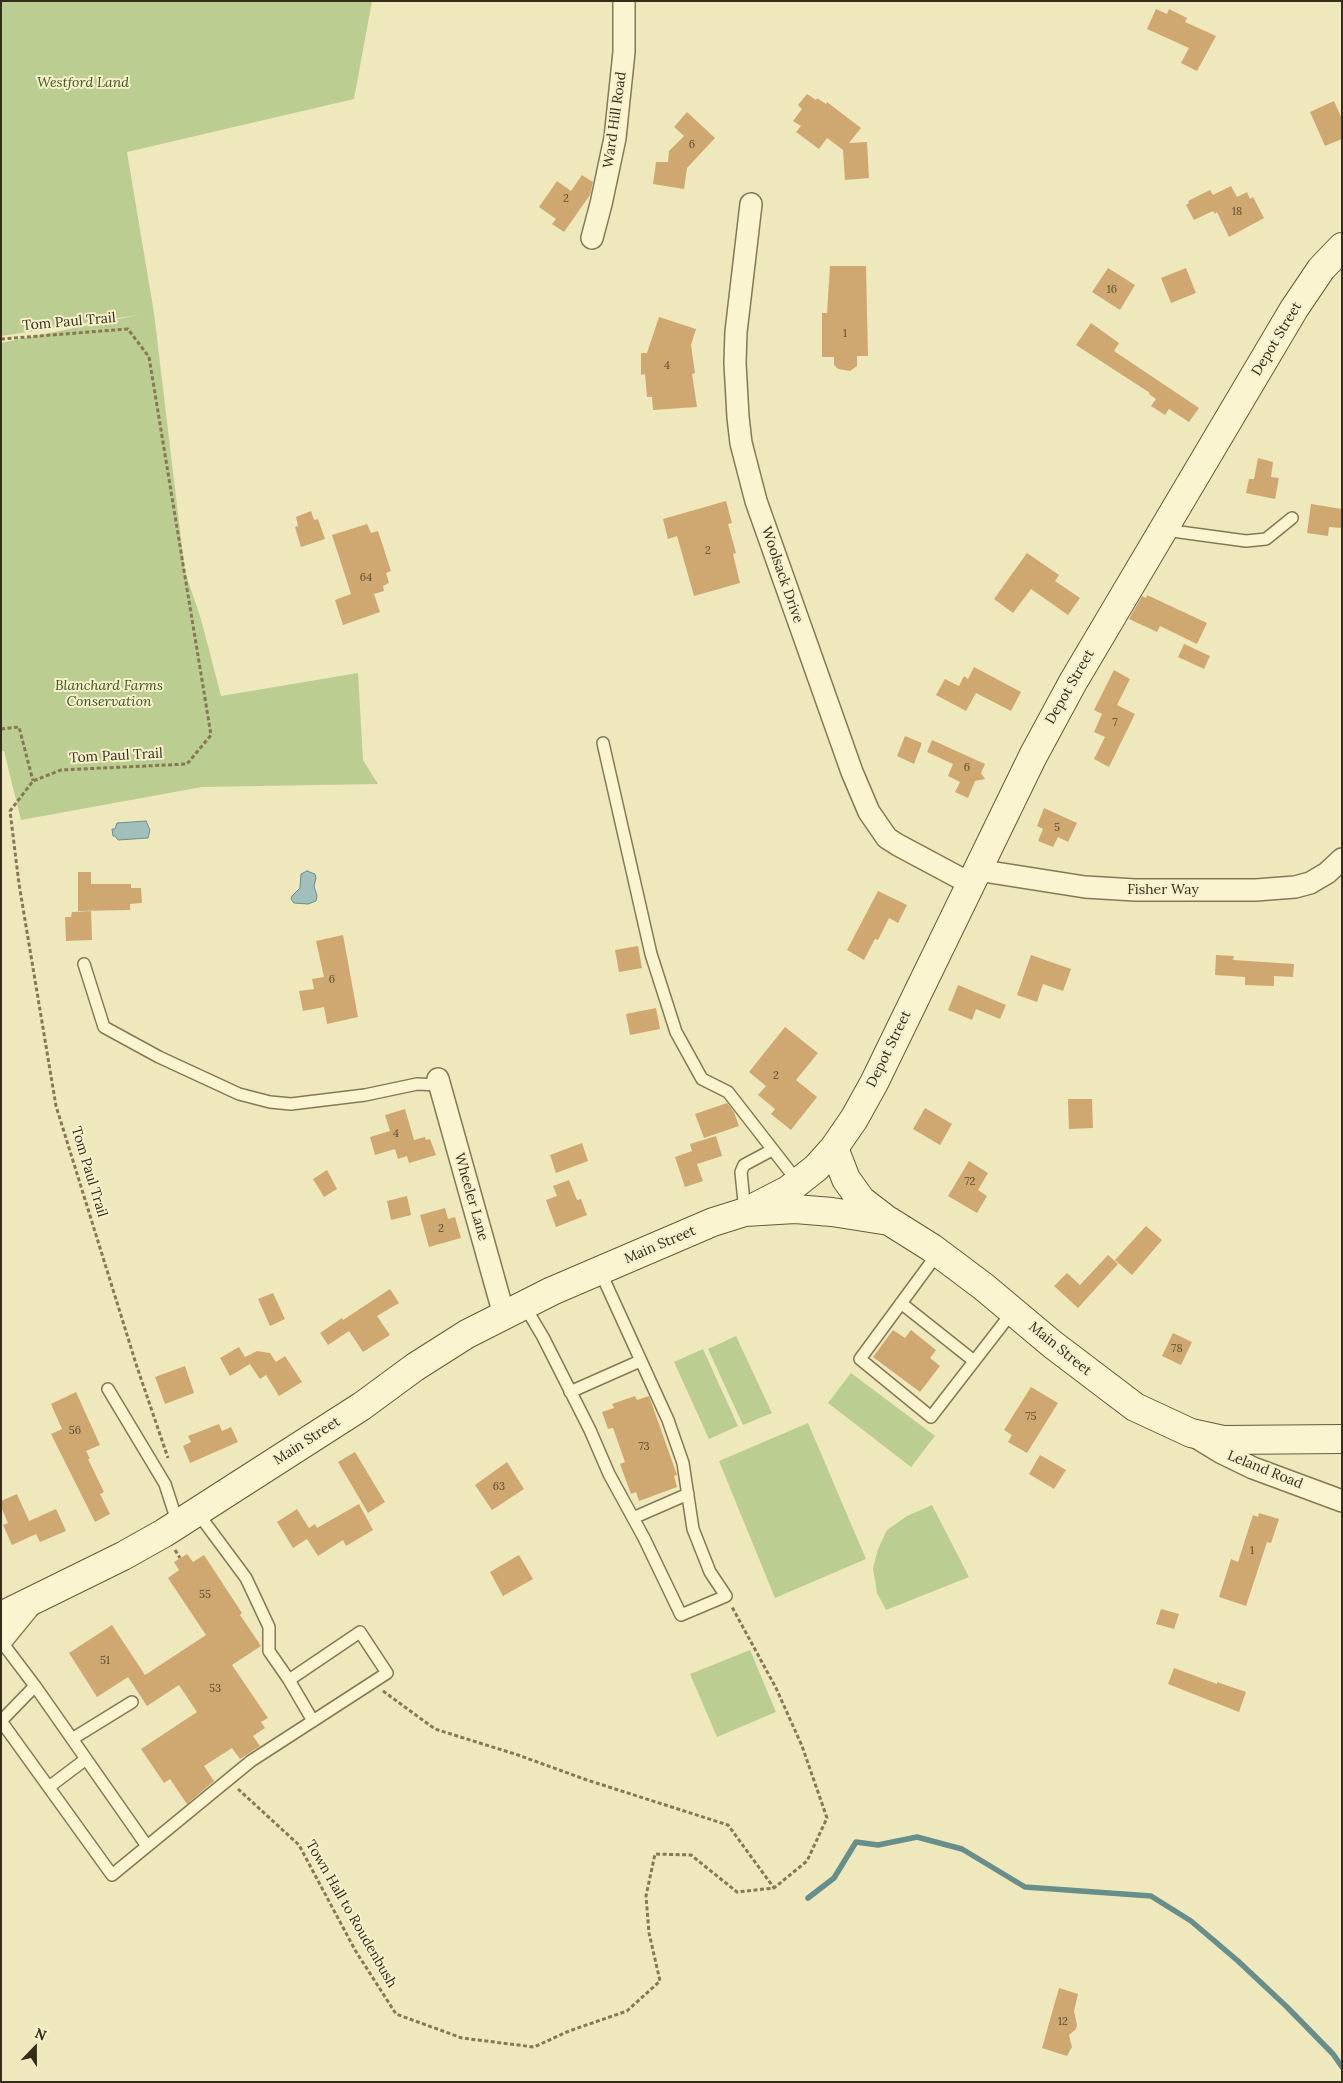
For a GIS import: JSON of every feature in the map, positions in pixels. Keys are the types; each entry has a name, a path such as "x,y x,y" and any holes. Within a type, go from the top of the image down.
{"main road":[{"name":"Depot Street","path":"745,1212 788,1190 816,1168 834,1148 854,1119 874,1082 1054,714 1312,281 1342,247"},
{"path":"834,1148 846,1179 860,1200 888,1221"},
{"name":"Main Street","path":"1,1616 123,1556 188,1518 362,1406 415,1367 467,1334 514,1310 600,1271 713,1222 745,1212 795,1209 832,1212 888,1221 938,1253 1135,1407 1191,1433 1223,1440 1342,1439"}],"street":[{"name":"Ward Hill Road","path":"592,238 615,138 624,52 624,1"},
{"name":"Woolsack Drive","path":"751,204 736,332 735,363 741,443 756,501 852,772 869,812 887,838 974,877"},
{"name":"Fisher Way","path":"974,877 1085,888 1256,890 1295,888 1310,883 1327,873 1342,859"},
{"name":"Wheeler Lane","path":"438,1082 514,1310"},
{"name":"Leland Road","path":"1191,1433 1222,1453 1252,1468 1342,1502"},
{"path":"1,1641 33,1601"}],"lane":[{"path":"1163,530 1246,541 1266,539 1292,518"},
{"path":"603,743 651,954 676,1032 702,1079 728,1092 798,1182"},
{"path":"84,964 104,1027 159,1057 239,1094 270,1102 291,1104 364,1095 417,1084 438,1082"},
{"path":"745,1212 741,1172 744,1164 772,1150"},
{"path":"938,1253 860,1359 931,1417 1013,1311"},
{"path":"514,1310 543,1337 609,1474 681,1615 726,1596 710,1572 693,1529 683,1463 668,1420 600,1271"},
{"path":"901,1303 974,1361"},
{"path":"570,1392 640,1361"},
{"path":"108,1389 165,1484 188,1518 246,1578 269,1627 269,1651 290,1680 313,1721"},
{"path":"633,1518 688,1494"},
{"path":"35,1686 1,1721 112,1875 251,1761 388,1673 360,1632 290,1680"},
{"path":"1,1641 35,1686 147,1846"},
{"path":"72,1739 132,1702"},
{"path":"49,1788 86,1759"}],"path":[{"name":"Tom Paul Trail","path":"1,340 128,328 149,357 211,735 187,764 61,770 33,781 10,811 19,884 56,1106 137,1367 171,1466"},
{"path":"1,728 18,727 33,781"},
{"path":"372,1683 435,1729 518,1754 587,1780 728,1825 774,1888 807,1861 827,1818 802,1746 776,1688 726,1596"},
{"name":"Town Hall to Roudenbush","path":"228,1780 299,1845 355,1950 396,2014 462,2038 534,2047 569,2031 627,2012 660,1981 649,1933 646,1896 655,1854 691,1855 738,1892 774,1888"}],"green space":[{"path":"1,1 372,1 354,99 127,152 154,313 185,572 201,619 221,696 358,673 363,760 378,784 202,787 21,820 4,751 1,751 1,343 138,315 1,336"},
{"path":"736,1336 772,1413 743,1425 708,1349"},
{"path":"703,1349 738,1426 709,1439 674,1362"},
{"path":"851,1373 935,1436 911,1467 828,1403"},
{"path":"808,1423 866,1559 775,1598 719,1461"},
{"path":"932,1505 969,1577 886,1610 877,1593 873,1568 878,1549 887,1530 907,1516"},
{"path":"750,1650 776,1712 717,1737 690,1674"}],"water":[{"path":"146,821 150,830 148,838 118,840 113,836 112,829 115,829 117,823"},
{"path":"307,871 315,874 316,901 308,904 294,903 291,899 292,896 300,888 301,874"}],"building":[{"path":"1156,9 1167,14 1169,9 1187,18 1185,22 1216,36 1197,71 1181,63 1189,48 1147,29"},
{"path":"807,94 826,104 827,102 861,128 849,143 867,142 869,178 845,180 843,150 827,138 819,149 796,132 801,126 793,121 802,109 798,105"},
{"path":"1334,101 1342,119 1342,139 1325,146 1310,112"},
{"path":"687,112 715,138 687,168 684,189 653,184 656,162 668,162 669,151 684,136 674,127"},
{"path":"582,175 593,182 590,195 564,232 552,224 556,219 539,207 557,181 571,191"},
{"path":"1231,186 1237,197 1247,192 1250,199 1253,197 1264,218 1229,237 1217,212 1215,214 1213,211 1194,220 1186,205 1189,203 1188,201 1210,190 1213,195"},
{"path":"830,266 866,266 868,356 857,356 857,366 850,371 838,369 834,365 834,357 822,357 822,313 827,313"},
{"path":"1108,268 1135,285 1120,310 1092,292"},
{"path":"1186,268 1196,293 1171,303 1161,278"},
{"path":"659,317 696,329 691,345 695,373 692,374 697,407 653,410 652,397 647,397 645,374 641,375 641,353 647,353"},
{"path":"1091,323 1119,343 1114,351 1199,408 1189,422 1169,409 1165,415 1151,406 1156,399 1150,393 1076,345"},
{"path":"1258,458 1273,462 1271,477 1279,478 1275,499 1246,493 1249,479 1254,479"},
{"path":"726,501 732,523 728,524 736,553 733,554 740,583 694,596 677,536 668,539 663,519"},
{"path":"1311,504 1342,509 1342,528 1329,527 1328,536 1307,533"},
{"path":"311,511 314,520 318,519 325,539 301,547 295,527 298,526 296,517"},
{"path":"367,524 371,533 378,531 391,571 386,573 389,583 383,586 384,591 374,594 380,612 343,625 335,600 351,594 332,535"},
{"path":"1027,553 1059,575 1055,581 1080,598 1068,615 1031,589 1013,613 994,599"},
{"path":"1147,595 1207,623 1197,644 1160,626 1157,632 1129,619 1142,596 1146,598"},
{"path":"1184,644 1210,656 1204,669 1178,657"},
{"path":"974,667 1021,692 1011,711 976,693 966,711 936,695 945,679 959,686 964,676 968,679"},
{"path":"1114,670 1130,679 1117,705 1135,714 1109,767 1094,759 1105,737 1094,732 1102,714 1094,710"},
{"path":"905,736 922,743 914,764 897,756"},
{"path":"932,740 985,764 981,773 985,779 975,781 968,798 955,792 960,782 948,776 953,764 927,752"},
{"path":"1044,808 1077,823 1068,842 1058,837 1053,847 1038,841 1043,829 1037,826"},
{"path":"78,872 91,872 91,884 131,884 131,888 141,888 142,903 130,904 130,910 78,911"},
{"path":"878,891 907,905 898,923 889,918 878,940 875,939 864,960 847,950"},
{"path":"91,911 92,940 66,941 65,917 71,917 72,912"},
{"path":"343,935 358,1017 327,1024 324,1007 303,1011 299,991 314,989 312,979 324,977 316,941"},
{"path":"638,946 642,968 619,972 615,950"},
{"path":"1031,955 1071,969 1063,991 1043,984 1037,1002 1017,995"},
{"path":"1216,955 1234,956 1233,960 1294,964 1293,977 1274,976 1274,986 1245,985 1245,977 1215,975"},
{"path":"958,985 1006,1005 1000,1019 976,1009 972,1020 948,1010"},
{"path":"656,1008 660,1029 630,1035 626,1014"},
{"path":"785,1027 818,1053 796,1080 817,1097 791,1130 771,1114 775,1109 758,1095 766,1086 749,1072"},
{"path":"1068,1099 1092,1099 1093,1128 1069,1129"},
{"path":"727,1103 734,1112 739,1126 704,1138 695,1114"},
{"path":"925,1108 952,1124 940,1145 913,1129"},
{"path":"405,1109 414,1140 425,1137 426,1140 430,1139 436,1155 409,1163 407,1156 398,1159 395,1149 375,1155 370,1137 390,1131 385,1115"},
{"path":"716,1136 722,1156 697,1164 703,1181 685,1187 675,1157 692,1151 690,1144"},
{"path":"582,1143 588,1161 556,1173 550,1155"},
{"path":"969,1161 988,1173 978,1190 987,1196 977,1213 948,1196"},
{"path":"327,1170 337,1189 324,1197 313,1179"},
{"path":"569,1180 577,1200 581,1199 587,1215 556,1227 546,1200 557,1196 553,1186"},
{"path":"407,1196 411,1215 391,1220 387,1201"},
{"path":"445,1208 448,1219 455,1217 461,1238 429,1247 420,1215"},
{"path":"1146,1226 1162,1240 1132,1275 1115,1260"},
{"path":"1108,1255 1118,1264 1078,1308 1054,1286 1067,1273 1080,1285"},
{"path":"390,1289 399,1303 377,1316 390,1335 363,1352 349,1331 328,1345 320,1333"},
{"path":"273,1293 285,1319 270,1326 258,1299"},
{"path":"893,1330 905,1338 911,1330 936,1350 930,1358 940,1366 920,1392 873,1357"},
{"path":"1173,1333 1192,1342 1181,1365 1162,1356"},
{"path":"239,1347 245,1357 257,1351 270,1353 276,1362 285,1356 302,1382 279,1396 266,1375 260,1379 250,1364 230,1376 220,1358"},
{"path":"185,1366 194,1393 165,1404 155,1377"},
{"path":"1031,1387 1058,1403 1027,1453 1008,1442 1012,1435 1004,1430"},
{"path":"76,1392 100,1445 86,1451 104,1492 100,1494 110,1514 95,1522 51,1434 62,1429 51,1404"},
{"path":"635,1396 637,1400 649,1396 677,1475 674,1476 677,1487 639,1501 636,1492 631,1494 620,1464 625,1462 613,1428 608,1429 602,1412 614,1408 612,1404"},
{"path":"219,1424 222,1431 231,1427 238,1442 190,1463 183,1446 191,1442 188,1436"},
{"path":"355,1452 385,1502 368,1513 338,1462"},
{"path":"1040,1455 1066,1470 1054,1489 1029,1474"},
{"path":"507,1462 524,1489 492,1510 475,1485"},
{"path":"17,1494 29,1521 56,1509 66,1531 40,1542 36,1534 12,1545 3,1525 8,1523 1,1507 1,1501"},
{"path":"359,1504 373,1530 346,1546 343,1540 318,1556 307,1539 293,1548 277,1522 297,1509 309,1528 315,1524 317,1528"},
{"path":"1259,1513 1279,1519 1271,1543 1267,1542 1246,1606 1219,1597 1231,1559 1238,1562 1253,1515 1258,1517"},
{"path":"187,1554 193,1562 204,1555 261,1646 232,1665 268,1718 261,1722 265,1728 253,1736 260,1746 240,1759 232,1748 204,1766 214,1781 187,1804 170,1779 164,1783 141,1749 197,1712 179,1685 147,1706 128,1677 97,1697 69,1653 112,1625 145,1675 206,1635 168,1578 179,1570 174,1562"},
{"path":"519,1555 533,1579 503,1596 490,1572"},
{"path":"1161,1609 1179,1614 1174,1629 1156,1624"},
{"path":"1174,1668 1217,1684 1217,1682 1246,1692 1239,1712 1168,1684"},
{"path":"1059,1988 1078,1994 1074,2011 1077,2025 1076,2029 1069,2035 1072,2047 1067,2056 1042,2048"}],"waterway":[{"path":"808,1898 834,1878 856,1842 878,1845 917,1837 962,1849 1025,1887 1151,1896 1191,1921 1238,1961 1287,2007 1333,2054 1342,2067"}],"park label":[{"name":"Westford Land","path":"83,83"},
{"name":"Blanchard Farms Conservation","path":"109,694"}]}
